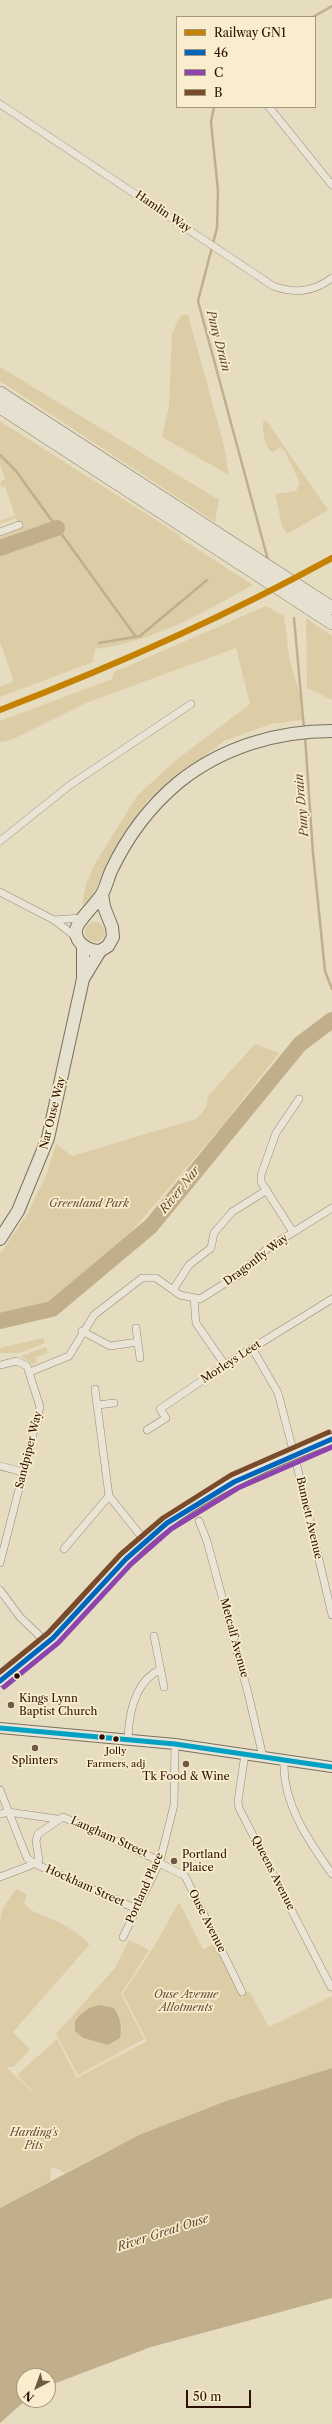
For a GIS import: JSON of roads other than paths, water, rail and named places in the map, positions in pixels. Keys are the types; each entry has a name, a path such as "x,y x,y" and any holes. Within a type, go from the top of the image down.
{"highway":[{"path":"0,393 189,522 332,623"},
{"path":"0,407 332,608"}],"main road":[{"name":"Nar Ouse Way","path":"0,1239 18,1211 48,1138 83,979 80,942 76,930 102,894 111,871 136,828 180,782 228,752 284,734 331,731"},
{"name":"Nar Ouse Way","path":"83,979 100,951 108,946 113,937 112,927 106,918 102,894"},
{"path":"85,916 97,914 106,918"},
{"path":"80,942 92,951 100,951"}],"street":[{"name":"Hamlin Way","path":"0,104 273,286 288,291 303,291 321,286 332,278"},
{"path":"271,108 332,186"},
{"path":"0,532 19,525"},
{"path":"0,841 70,785 191,704"},
{"path":"0,892 54,920 80,942"},
{"path":"54,920 85,916"},
{"path":"294,1232 261,1182 263,1168 276,1133 299,1099"},
{"path":"173,1290 189,1265 211,1248 214,1233 232,1212 267,1190"},
{"name":"Dragonfly Way","path":"194,1300 206,1297 240,1274 268,1248 332,1208"},
{"path":"0,1365 17,1361 24,1364 30,1372 69,1356 82,1331 94,1314 142,1278 156,1278 173,1290 187,1298 194,1300 196,1324 225,1365"},
{"name":"Morleys Leet","path":"147,1430 166,1418 160,1408 225,1365 332,1299"},
{"path":"136,1328 140,1358"},
{"path":"82,1331 110,1346 138,1342"},
{"path":"252,1348 278,1393 294,1454"},
{"name":"Sandpiper Way","path":"0,1563 40,1407 30,1372"},
{"path":"95,1389 109,1496 145,1541"},
{"path":"98,1405 114,1403"},
{"path":"0,1681 48,1644 145,1541 189,1509 236,1482 294,1454 332,1439"},
{"path":"0,1466 23,1472"},
{"name":"Bunnett Avenue","path":"296,1466 332,1612"},
{"path":"64,1549 109,1496"},
{"name":"Metcalf Avenue","path":"199,1521 211,1556 248,1693 263,1757"},
{"path":"0,1590 15,1611 48,1644"},
{"path":"154,1636 164,1687"},
{"path":"128,1738 136,1693 154,1672 161,1669"},
{"path":"0,1728 128,1738 332,1767"},
{"name":"Portland Place","path":"123,1937 159,1862 174,1805 175,1744"},
{"name":"Queens Avenue","path":"245,1754 239,1794 239,1808 331,1987"},
{"path":"284,1760 285,1783 300,1827 332,1874"},
{"path":"0,1790 27,1858 33,1863"},
{"path":"0,1814 8,1812"},
{"name":"Langham Street","path":"8,1812 57,1819 63,1817 159,1862"},
{"path":"0,1877 33,1863 40,1857 36,1841 38,1834 57,1819"},
{"name":"Ouse Avenue","path":"159,1862 185,1876 242,1992"},
{"name":"Hockham Street","path":"33,1863 137,1910"}],"water":[{"path":"99,2005 114,2008 120,2022 120,2038 108,2045 83,2038 75,2031 75,2021 80,2015 86,2010"},
{"name":"River Great Ouse","path":"332,2068 332,2298 151,2347 56,2383 56,2368 16,2368 17,2408 0,2423 0,2208 139,2135 226,2101"}],"waterway":[{"name":"Puny Drain","path":"315,16 332,6"},
{"name":"Puny Drain","path":"214,108 211,122 218,191 217,228 198,301 268,560"},
{"path":"0,455 16,471 136,637"},
{"path":"0,548 57,528"},
{"path":"99,643 140,636 207,580"},
{"name":"Puny Drain","path":"294,618 304,729"},
{"name":"Puny Drain","path":"305,736 313,853 325,971 332,989"},
{"name":"River Nar","path":"0,1321 52,1309 151,1226 300,1044 332,1020"}],"rail line":[{"name":"GN1","path":"0,710 169,640 292,580 332,558"}],"place":[{"name":"Kings Lynn Baptist Church","path":"11,1705"},
{"name":"Jolly Farmers, adj","path":"116,1739"},
{"name":"Splinters","path":"35,1748"},
{"name":"Tk Food & Wine","path":"186,1764"},
{"name":"Portland Plaice","path":"174,1861"}],"park label":[{"name":"Greenland Park","path":"89,1204"},
{"name":"Ouse Avenue Allotments","path":"186,2001"},
{"name":"Harding's Pits","path":"34,2139"}]}
